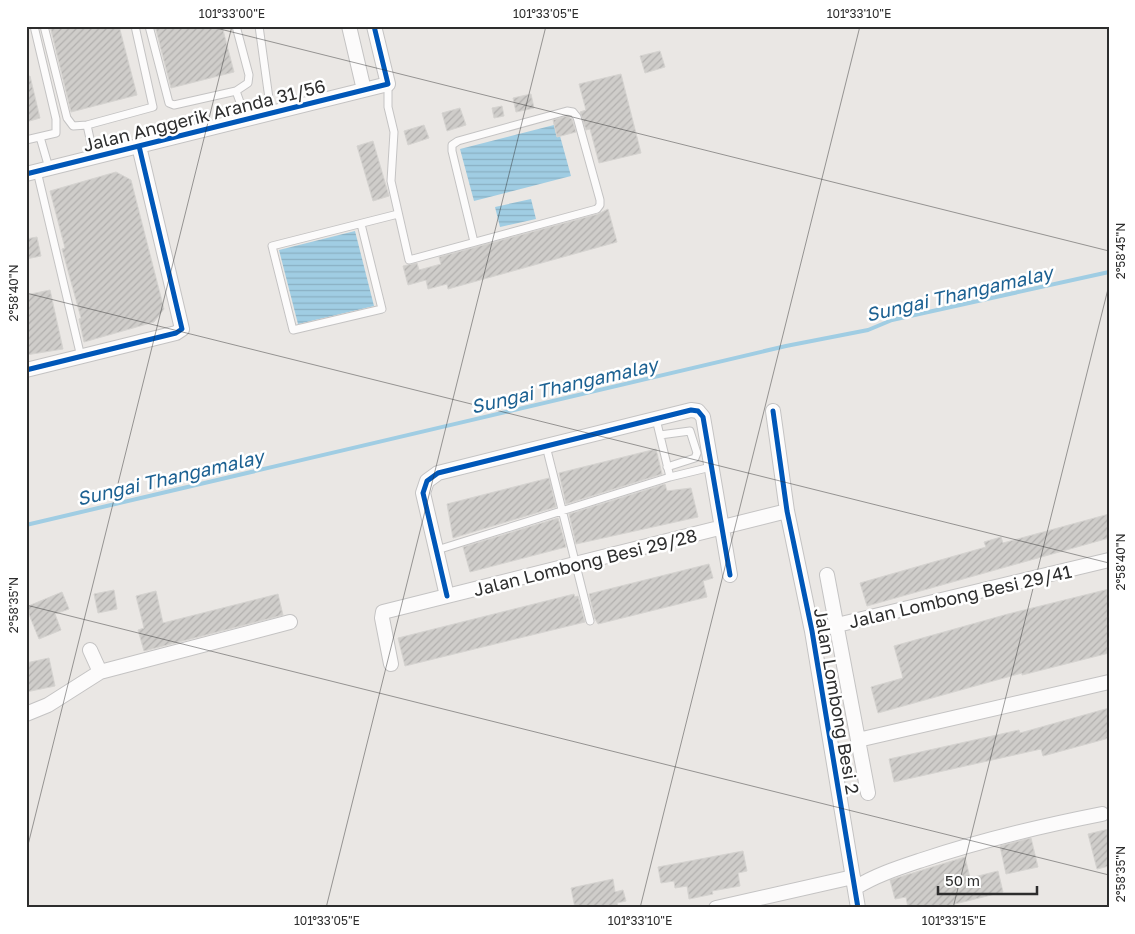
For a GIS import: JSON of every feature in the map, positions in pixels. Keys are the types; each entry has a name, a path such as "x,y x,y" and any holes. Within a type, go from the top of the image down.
{"street":[{"path":"349,26 364,90"},
{"path":"374,26 388,84"},
{"name":"Jalan Anggerik Aranda 31/56","path":"37,171 388,84"},
{"path":"26,370 82,358 182,329 139,146"},
{"path":"448,596 424,493 427,481 438,473 691,410 698,411 703,417 730,575"},
{"name":"Jalan Lombong Besi 2","path":"773,411 787,512 812,631 858,908"},
{"name":"Jalan Lombong Besi 29/28","path":"391,664 382,618 383,612 787,512"},
{"name":"Jalan Lombong Besi 29/41","path":"812,631 1109,560"},
{"path":"827,575 868,793"},
{"path":"26,714 48,705 100,672 290,622"},
{"path":"90,650 100,672"},
{"path":"858,740 1109,682"},
{"path":"716,908 854,883 1016,831 1102,814"}],"lane":[{"path":"26,140 56,134 57,125 34,26"},
{"path":"44,26 69,122 73,126 87,125 153,107 135,26"},
{"path":"149,26 169,102 178,105 236,91 248,83 250,80 236,26"},
{"path":"259,26 271,113"},
{"path":"388,84 388,107 394,132 390,181 409,260 596,209 600,205 577,117 574,112 568,111 458,141 452,145 474,242"},
{"path":"236,91 246,119"},
{"path":"87,125 94,157"},
{"path":"40,137 37,171 82,358"},
{"path":"361,224 382,309 293,330 272,246 398,214"},
{"path":"656,418 670,477"},
{"path":"660,435 690,431 697,453 695,458 667,467"},
{"path":"546,446 590,621"},
{"path":"437,550 670,477 711,467"}],"water":[{"path":"554,125 557,137 560,136 571,176 474,201 460,149"},
{"path":"531,199 536,219 500,227 495,207"},
{"path":"355,231 374,306 298,324 279,250"}],"building":[{"path":"50,26 119,26 137,95 71,112"},
{"path":"155,26 222,26 234,72 171,88"},
{"path":"660,51 665,67 645,73 640,56"},
{"path":"621,74 641,153 599,163 590,129 586,130 580,112 586,110 579,84"},
{"path":"30,76 40,118 26,122 26,77"},
{"path":"531,94 534,108 516,112 513,98"},
{"path":"502,106 504,116 494,118 492,108"},
{"path":"460,108 466,125 447,131 442,113"},
{"path":"567,116 572,119 576,132 557,137 553,120"},
{"path":"424,125 429,138 408,145 404,131"},
{"path":"373,141 389,196 373,201 357,146"},
{"path":"116,172 131,180 164,309 154,322 84,342 79,319 81,318 62,249 65,248 50,191"},
{"path":"608,209 617,242 448,289 447,284 428,289 426,280 408,285 403,266 417,263 419,270 441,264 439,257 598,214"},
{"path":"37,237 41,256 26,259 26,239"},
{"path":"50,290 63,349 26,355 26,295"},
{"path":"656,449 662,474 566,504 559,473"},
{"path":"549,478 556,507 453,538 447,504"},
{"path":"665,484 667,491 691,488 698,517 576,544 569,514"},
{"path":"1109,514 1109,538 867,606 860,583 986,547 984,542 1001,537 1003,543"},
{"path":"558,518 566,547 470,572 463,547"},
{"path":"709,564 713,578 703,581 707,597 598,624 595,619 589,594"},
{"path":"1109,589 1109,653 1022,675 1022,673 878,713 871,687 903,678 894,646 1008,614"},
{"path":"114,590 117,609 98,613 94,594"},
{"path":"156,591 163,623 278,594 283,615 144,651 138,630 144,628 136,596"},
{"path":"62,592 69,609 55,614 61,630 39,639 26,607"},
{"path":"574,594 575,597 578,596 585,622 405,666 398,638"},
{"path":"49,658 55,686 26,692 26,663"},
{"path":"1109,708 1109,738 1043,756 1041,749 894,782 889,759 1019,730 1020,733"},
{"path":"1109,829 1109,866 1097,869 1088,834"},
{"path":"1031,838 1038,867 1006,874 1000,846"},
{"path":"743,851 747,871 738,873 740,886 712,891 713,894 689,899 687,886 675,888 674,881 661,883 658,867"},
{"path":"965,857 970,878 998,871 1003,892 939,908 908,908 906,897 895,899 890,880"},
{"path":"613,879 615,892 623,890 626,901 617,903 618,908 575,908 571,888"}],"waterway":[{"name":"Sungai Thangamalay","path":"26,525 786,346 868,330 892,320 1109,272"}],"cycle path":[{"path":"26,174 388,84 374,26"},
{"path":"26,370 176,333 182,329 139,146"},
{"path":"447,596 423,493 427,481 438,473 691,410 698,411 703,417 730,575"},
{"path":"773,411 787,511 812,631 858,908"}]}
